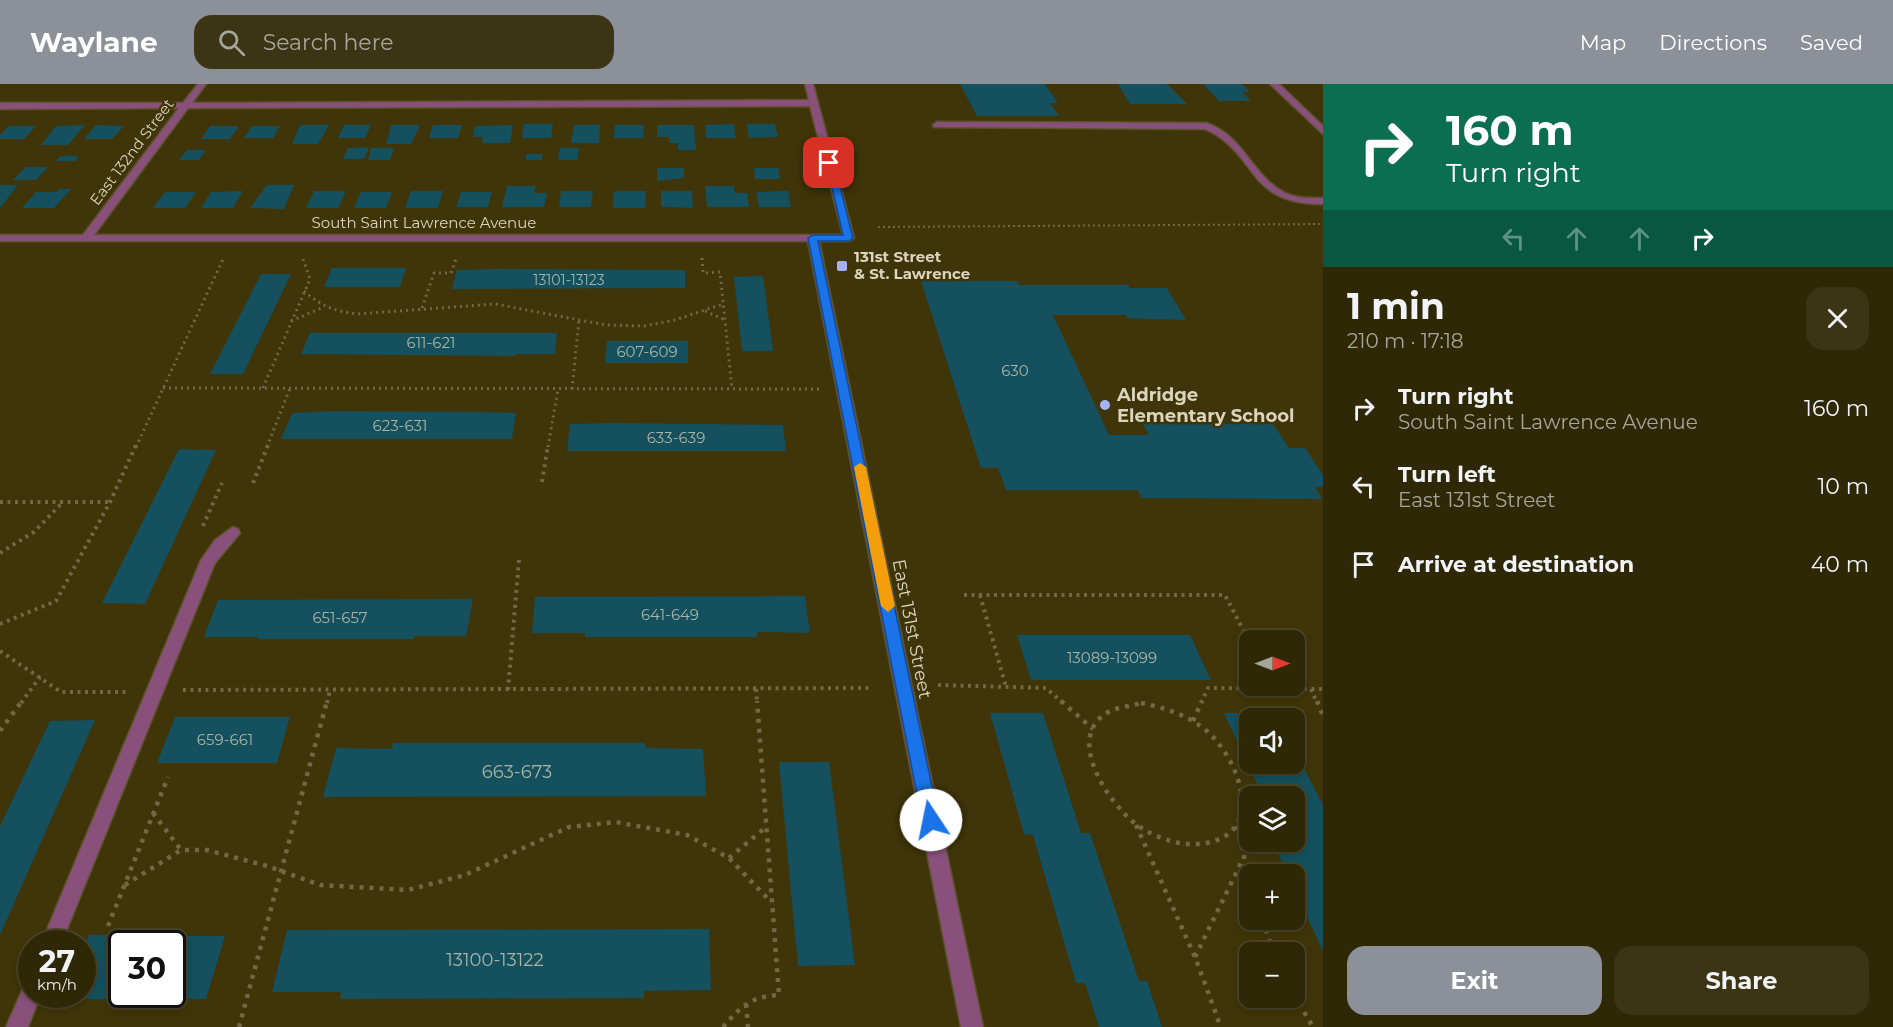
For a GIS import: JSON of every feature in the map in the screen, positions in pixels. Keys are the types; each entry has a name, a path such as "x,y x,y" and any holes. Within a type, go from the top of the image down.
{"street":[{"name":"East 132nd Street","path":"86,238 202,84"},
{"path":"0,106 814,104 809,84"},
{"path":"1274,84 1323,131"},
{"name":"South Saint Lawrence Avenue","path":"0,238 849,238 814,104"},
{"path":"937,125 1206,126 1233,142 1267,182 1283,196 1323,201"},
{"name":"East 131st Street","path":"813,238 972,1027"},
{"path":"57,930 209,560 219,544 233,533"},
{"path":"16,1027 24,1008"}],"path":[{"path":"878,227 1323,224"},
{"path":"701,249 704,273 720,273 732,389"},
{"path":"0,624 56,601 110,502 227,250"},
{"path":"263,388 310,279 300,250"},
{"path":"422,308 434,273 451,273 459,250"},
{"path":"304,291 324,307 361,314 389,314 422,308 494,304 551,312 579,320 642,326 679,321 723,304"},
{"path":"291,321 324,307"},
{"path":"704,311 725,320"},
{"path":"572,389 579,320"},
{"path":"163,388 821,389"},
{"path":"253,483 290,388"},
{"path":"543,482 558,389"},
{"path":"0,502 110,502"},
{"path":"0,553 15,547 47,523 63,502"},
{"path":"508,690 519,560"},
{"path":"964,595 1225,595 1243,630"},
{"path":"980,595 1006,687"},
{"path":"0,651 61,692 132,692"},
{"path":"0,731 40,677"},
{"path":"938,685 1046,688 1093,729"},
{"path":"183,690 873,688"},
{"path":"1193,721 1208,688 1239,688"},
{"path":"723,1027 756,995 779,995 756,689"},
{"path":"1305,689 1323,689"},
{"path":"1311,689 1323,716"},
{"path":"239,1027 330,690"},
{"path":"1125,705 1158,705 1193,721 1211,735 1226,752 1237,772 1243,791 1243,810 1236,825 1226,836 1211,843 1193,845 1164,839 1135,824 1105,794 1096,777 1090,743 1093,729 1101,718 1125,705"},
{"path":"108,926 168,777"},
{"path":"153,813 180,850"},
{"path":"125,885 180,850 207,850 281,871 320,885 408,890 465,875 569,827 616,822 687,835 729,858 771,902"},
{"path":"1135,824 1195,957 1218,1019 1218,1027"},
{"path":"1236,825 1245,864"},
{"path":"729,858 766,826"},
{"path":"1195,957 1243,859"},
{"path":"746,1003 748,1027"},
{"path":"1302,1008 1313,1027"}],"building":[{"path":"960,84 1045,84 1058,103 1050,103 1059,116 977,116"},
{"path":"1118,84 1167,84 1187,104 1130,104"},
{"path":"1203,84 1242,84 1250,92 1242,92 1251,101 1219,101"},
{"path":"524,124 553,124 551,138 522,138"},
{"path":"734,124 736,138 706,138 705,125"},
{"path":"747,124 775,124 778,137 749,138"},
{"path":"85,125 68,145 41,145 56,126"},
{"path":"96,125 124,126 112,139 84,139"},
{"path":"300,125 329,125 318,144 292,144"},
{"path":"344,125 371,125 365,138 338,138"},
{"path":"391,125 420,125 411,144 386,144"},
{"path":"433,125 462,125 458,138 429,138"},
{"path":"513,125 510,143 482,143 483,137 473,137 475,126"},
{"path":"574,125 600,125 599,143 571,143"},
{"path":"615,125 644,125 643,138 614,138"},
{"path":"657,125 694,125 696,150 678,150 678,143 669,143 669,137 657,137"},
{"path":"9,126 36,126 24,139 0,139 0,135"},
{"path":"210,126 239,126 230,139 201,139"},
{"path":"252,126 280,126 273,138 244,138"},
{"path":"369,147 364,159 343,159 348,148"},
{"path":"371,148 394,148 390,160 368,160"},
{"path":"560,148 579,148 577,160 558,160"},
{"path":"187,150 206,150 199,160 179,160"},
{"path":"526,154 542,154 542,160 526,160"},
{"path":"61,156 79,156 75,161 56,161"},
{"path":"26,167 48,167 36,180 13,180"},
{"path":"657,168 684,168 684,178 657,181"},
{"path":"754,168 778,168 780,179 755,179"},
{"path":"0,185 18,185 0,208"},
{"path":"267,185 294,185 284,209 250,208"},
{"path":"507,186 536,186 534,193 547,193 544,207 502,207"},
{"path":"705,186 734,186 735,193 747,193 749,207 707,207"},
{"path":"59,189 71,189 54,208 22,208 36,192 56,192"},
{"path":"243,191 233,208 201,208 211,192"},
{"path":"314,191 346,191 338,208 306,208"},
{"path":"411,191 443,191 438,208 405,208"},
{"path":"561,191 593,191 591,207 559,207"},
{"path":"614,191 646,191 645,208 613,208"},
{"path":"661,191 692,191 693,208 661,207"},
{"path":"788,191 791,207 759,207 756,192"},
{"path":"165,192 196,192 185,208 153,208"},
{"path":"361,192 392,192 386,208 354,208"},
{"path":"461,192 492,192 488,207 456,207"},
{"path":"332,268 406,268 400,287 324,287"},
{"path":"457,270 685,270 685,288 452,289"},
{"path":"261,274 291,274 243,374 210,374"},
{"path":"763,276 773,351 742,351 734,277"},
{"path":"921,281 1017,281 1019,285 1128,285 1130,288 1167,288 1186,320 1127,318 1126,315 1053,315 1109,435 1149,435 1143,424 1273,424 1289,448 1305,448 1323,475 1323,487 1315,487 1322,499 1141,498 1138,490 1006,490 998,468 981,468"},
{"path":"310,333 557,333 555,354 516,354 516,356 301,354"},
{"path":"607,341 688,341 688,363 605,363"},
{"path":"335,411 516,413 512,439 281,439 292,413"},
{"path":"570,424 783,425 786,451 567,451"},
{"path":"179,449 216,450 145,604 102,603"},
{"path":"805,596 810,633 757,632 757,637 585,637 585,633 532,633 535,597"},
{"path":"473,599 466,636 415,636 414,639 204,637 218,600"},
{"path":"1017,635 1190,635 1211,680 1031,680"},
{"path":"990,713 1043,713 1081,833 1090,833 1139,981 1147,981 1162,1027 1099,1027 1085,983 1076,983 1033,835 1024,834"},
{"path":"1224,713 1239,713 1239,745"},
{"path":"175,717 290,717 277,763 157,763"},
{"path":"95,720 0,935 0,826 50,721"},
{"path":"393,743 645,743 645,748 703,749 706,796 323,797 336,748 392,749"},
{"path":"779,762 829,762 855,965 798,966"},
{"path":"1305,770 1323,805 1323,951 1305,913 1305,864 1283,864 1277,852 1305,852 1305,786 1258,786 1253,774 1305,774"},
{"path":"709,929 711,990 644,991 644,998 340,999 341,992 272,992 287,930"},
{"path":"96,935 108,935 108,999 96,999"},
{"path":"186,936 225,936 206,999 186,999"}],"slow traffic":[{"path":"860,467 888,606"}],"place":[{"name":"131st Street & St. Lawrence","path":"842,266"},
{"name":"Aldridge Elementary School","path":"1105,405"}],"route":[{"path":"829,163 849,238 813,238 931,820"}]}
